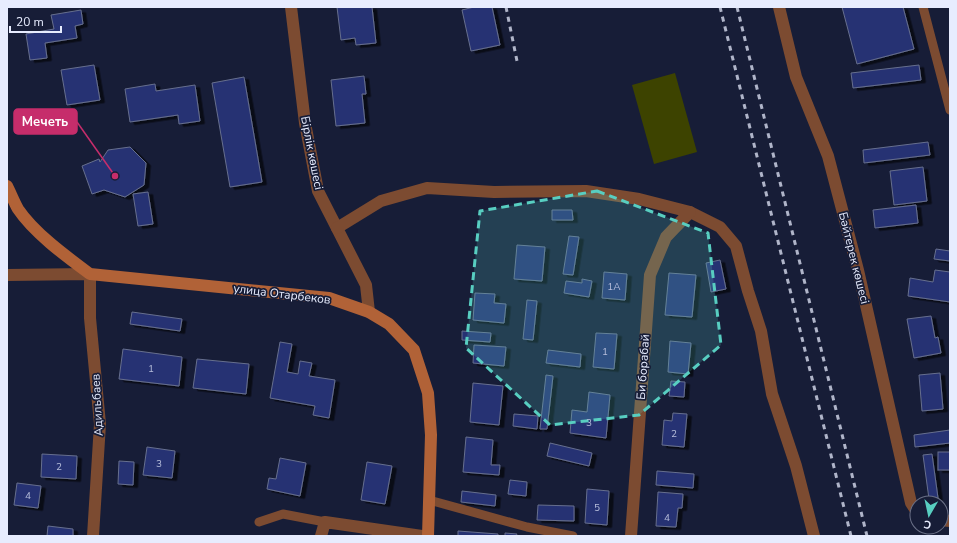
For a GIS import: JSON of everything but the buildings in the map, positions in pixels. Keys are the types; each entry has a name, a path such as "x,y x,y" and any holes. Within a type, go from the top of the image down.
{"main road":[{"path":"7,186 19,209 38,231 67,257 90,274"},
{"name":"улица Отарбеков","path":"90,274 329,298 369,312 389,324 414,350 428,392 431,435 428,536"}],"street":[{"name":"Бірлік көшесі","path":"291,7 305,123 318,191 366,285 369,312"},
{"name":"Бәйтерек көшесі","path":"779,7 796,77 828,156 858,270 909,495"},
{"path":"337,228 381,201 427,188 494,192 586,191 639,199 690,212 720,227 736,246 761,331 772,394 796,466 814,536"},
{"name":"Би борабай","path":"631,536 650,275 666,237 690,212"},
{"path":"7,275 90,274"},
{"name":"Адильбаев","path":"90,274 90,318 100,424 93,536"},
{"path":"321,536 325,522 422,536"}],"lane":[{"path":"923,7 950,110"},
{"path":"429,500 527,527 573,536"},
{"path":"259,522 283,514 325,522"}],"highlighted area":[{"path":"597,191 708,233 721,345 639,415 550,425 466,348 480,211"}],"green space":[{"path":"675,73 697,152 654,164 632,85"}],"railway":[{"path":"506,7 517,61"},
{"path":"720,7 851,536"},
{"path":"737,7 867,536"}],"place":[{"name":"Мечеть","path":"115,176"}]}
